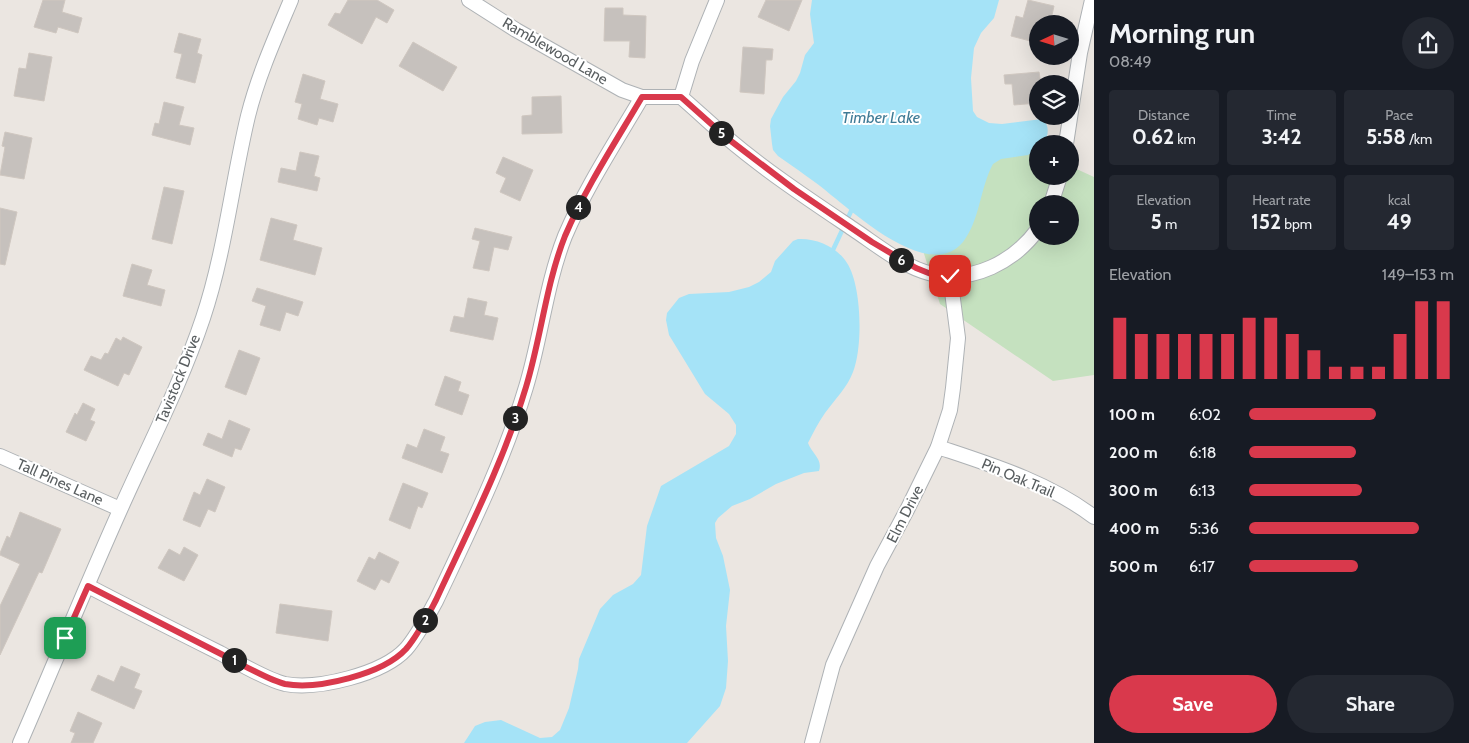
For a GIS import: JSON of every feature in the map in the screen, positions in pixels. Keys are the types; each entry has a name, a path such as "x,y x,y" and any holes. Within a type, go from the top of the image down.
{"street":[{"name":"Tavistock Drive","path":"20,743 120,509 172,397 203,317 222,246 248,116 270,49 291,0"},
{"name":"Ramblewood Lane","path":"469,0 591,74 622,90 642,97"},
{"path":"681,97 692,61 717,0"},
{"path":"1067,135 1080,54 1092,0"},
{"path":"88,586 245,666 286,684 312,684 361,675 387,663 406,648 427,617 500,459 526,386 564,239 585,194 642,97 681,97 727,138 794,189 872,242 916,268 931,274 950,276 978,273 994,267 1021,248 1029,239"},
{"name":"Elm Drive","path":"812,743 833,666 877,566 938,447 950,410 958,338 950,276"},
{"name":"Pin Oak Trail","path":"938,447 1023,477 1057,494 1094,517"},
{"name":"Tall Pines Lane","path":"0,456 120,509"}],"green space":[{"path":"952,113 1029,148 1029,185 1079,185 1079,170 1094,177 1094,375 1053,381 940,304 912,216"}],"water":[{"name":"Timber Lake","path":"812,0 999,0 994,18 981,33 974,48 971,78 973,111 977,117 989,123 1002,124 1029,121 1029,125 1046,125 1047,134 1029,135 1028,155 1001,159 993,164 969,233 963,242 949,252 932,254 914,250 876,230 778,156 773,150 771,119 783,97 796,81 805,55 814,43 810,14"},
{"path":"798,239 812,240 832,248 843,257 852,273 856,286 859,317 856,361 848,383 822,417 808,443 820,463 819,471 804,473 776,484 750,499 732,506 715,523 716,538 723,556 730,590 726,626 728,661 726,688 720,706 687,743 464,743 475,726 485,722 501,720 540,738 552,737 560,730 569,708 579,659 600,609 613,595 633,584 641,575 647,526 661,486 729,446 736,434 736,425 729,414 705,394 669,335 666,320 667,313 679,298 689,294 729,292 749,287 759,282 771,272 775,261 793,241"}],"building":[{"path":"43,0 65,0 62,12 82,18 78,33 58,27 56,33 34,27"},
{"path":"348,0 377,0 394,10 387,23 376,17 362,44 328,25 335,13 340,14"},
{"path":"766,0 802,0 789,31 758,17"},
{"path":"1028,0 1054,6 1052,15 1029,15 1029,41 1011,36 1016,16 1023,18"},
{"path":"605,8 623,8 623,15 646,16 645,58 629,57 630,41 604,41"},
{"path":"179,33 201,39 197,53 202,55 195,83 176,78 182,54 174,52"},
{"path":"413,42 457,67 443,91 399,66"},
{"path":"743,47 773,49 772,60 766,60 764,94 740,92"},
{"path":"29,53 52,57 44,101 14,96 19,68 26,69"},
{"path":"1039,72 1040,75 1029,75 1029,104 1014,105 1012,84 1005,84 1004,75"},
{"path":"303,74 325,81 320,99 338,104 333,122 319,118 317,125 298,119 302,104 295,102"},
{"path":"561,96 562,133 522,134 522,116 532,115 532,97"},
{"path":"164,102 184,107 179,125 194,128 190,145 152,135 155,123 159,124"},
{"path":"5,132 32,138 24,179 0,175 5,147 2,146"},
{"path":"300,152 319,156 314,176 320,178 317,191 278,182 281,168 296,171"},
{"path":"503,157 533,170 520,201 500,192 506,178 496,173"},
{"path":"164,187 184,191 172,244 152,239"},
{"path":"0,208 17,212 5,265 0,264"},
{"path":"271,218 297,225 293,240 322,248 315,275 260,260"},
{"path":"475,228 512,237 508,250 494,247 489,271 473,268 480,241 472,239"},
{"path":"132,264 152,270 147,285 165,290 161,306 123,296"},
{"path":"257,288 303,302 298,316 286,312 280,331 260,325 266,306 252,301"},
{"path":"468,298 487,302 484,315 498,318 493,340 450,331 454,316 464,318"},
{"path":"123,337 142,347 129,375 124,373 118,386 84,370 91,356 101,360 105,353 108,354 116,338 121,341"},
{"path":"239,350 260,358 246,395 225,387"},
{"path":"445,376 461,382 458,391 469,395 462,415 435,405"},
{"path":"83,403 95,409 90,420 95,422 86,441 66,432 75,413 77,415"},
{"path":"229,420 250,429 241,450 235,448 232,457 203,445 208,433 222,439"},
{"path":"424,429 445,437 440,451 449,454 442,473 402,458 407,444 417,448"},
{"path":"207,479 225,487 215,512 208,509 200,527 183,520 194,492 200,495"},
{"path":"403,483 428,493 422,508 418,506 410,529 389,520"},
{"path":"20,512 61,529 42,573 39,572 0,655 0,606 20,564 0,555 0,553 7,536 10,538"},
{"path":"184,547 198,555 184,581 158,568 169,549 180,555"},
{"path":"379,552 399,562 389,583 381,579 375,590 357,581 369,557 375,560"},
{"path":"280,604 332,611 328,641 276,633"},
{"path":"121,666 140,674 134,688 142,691 134,709 91,690 98,675 114,682"},
{"path":"78,712 102,723 93,743 71,743 75,733 70,731"}],"waterway":[{"path":"832,252 853,207"}],"route":[{"path":"65,638 88,586 245,666 286,684 312,684 361,675 392,660 406,648 436,600 507,442 531,369 553,276 564,239 580,202 598,169 642,97 681,97 727,138 794,189 872,242 901,261 916,268 931,274 950,276"}]}
